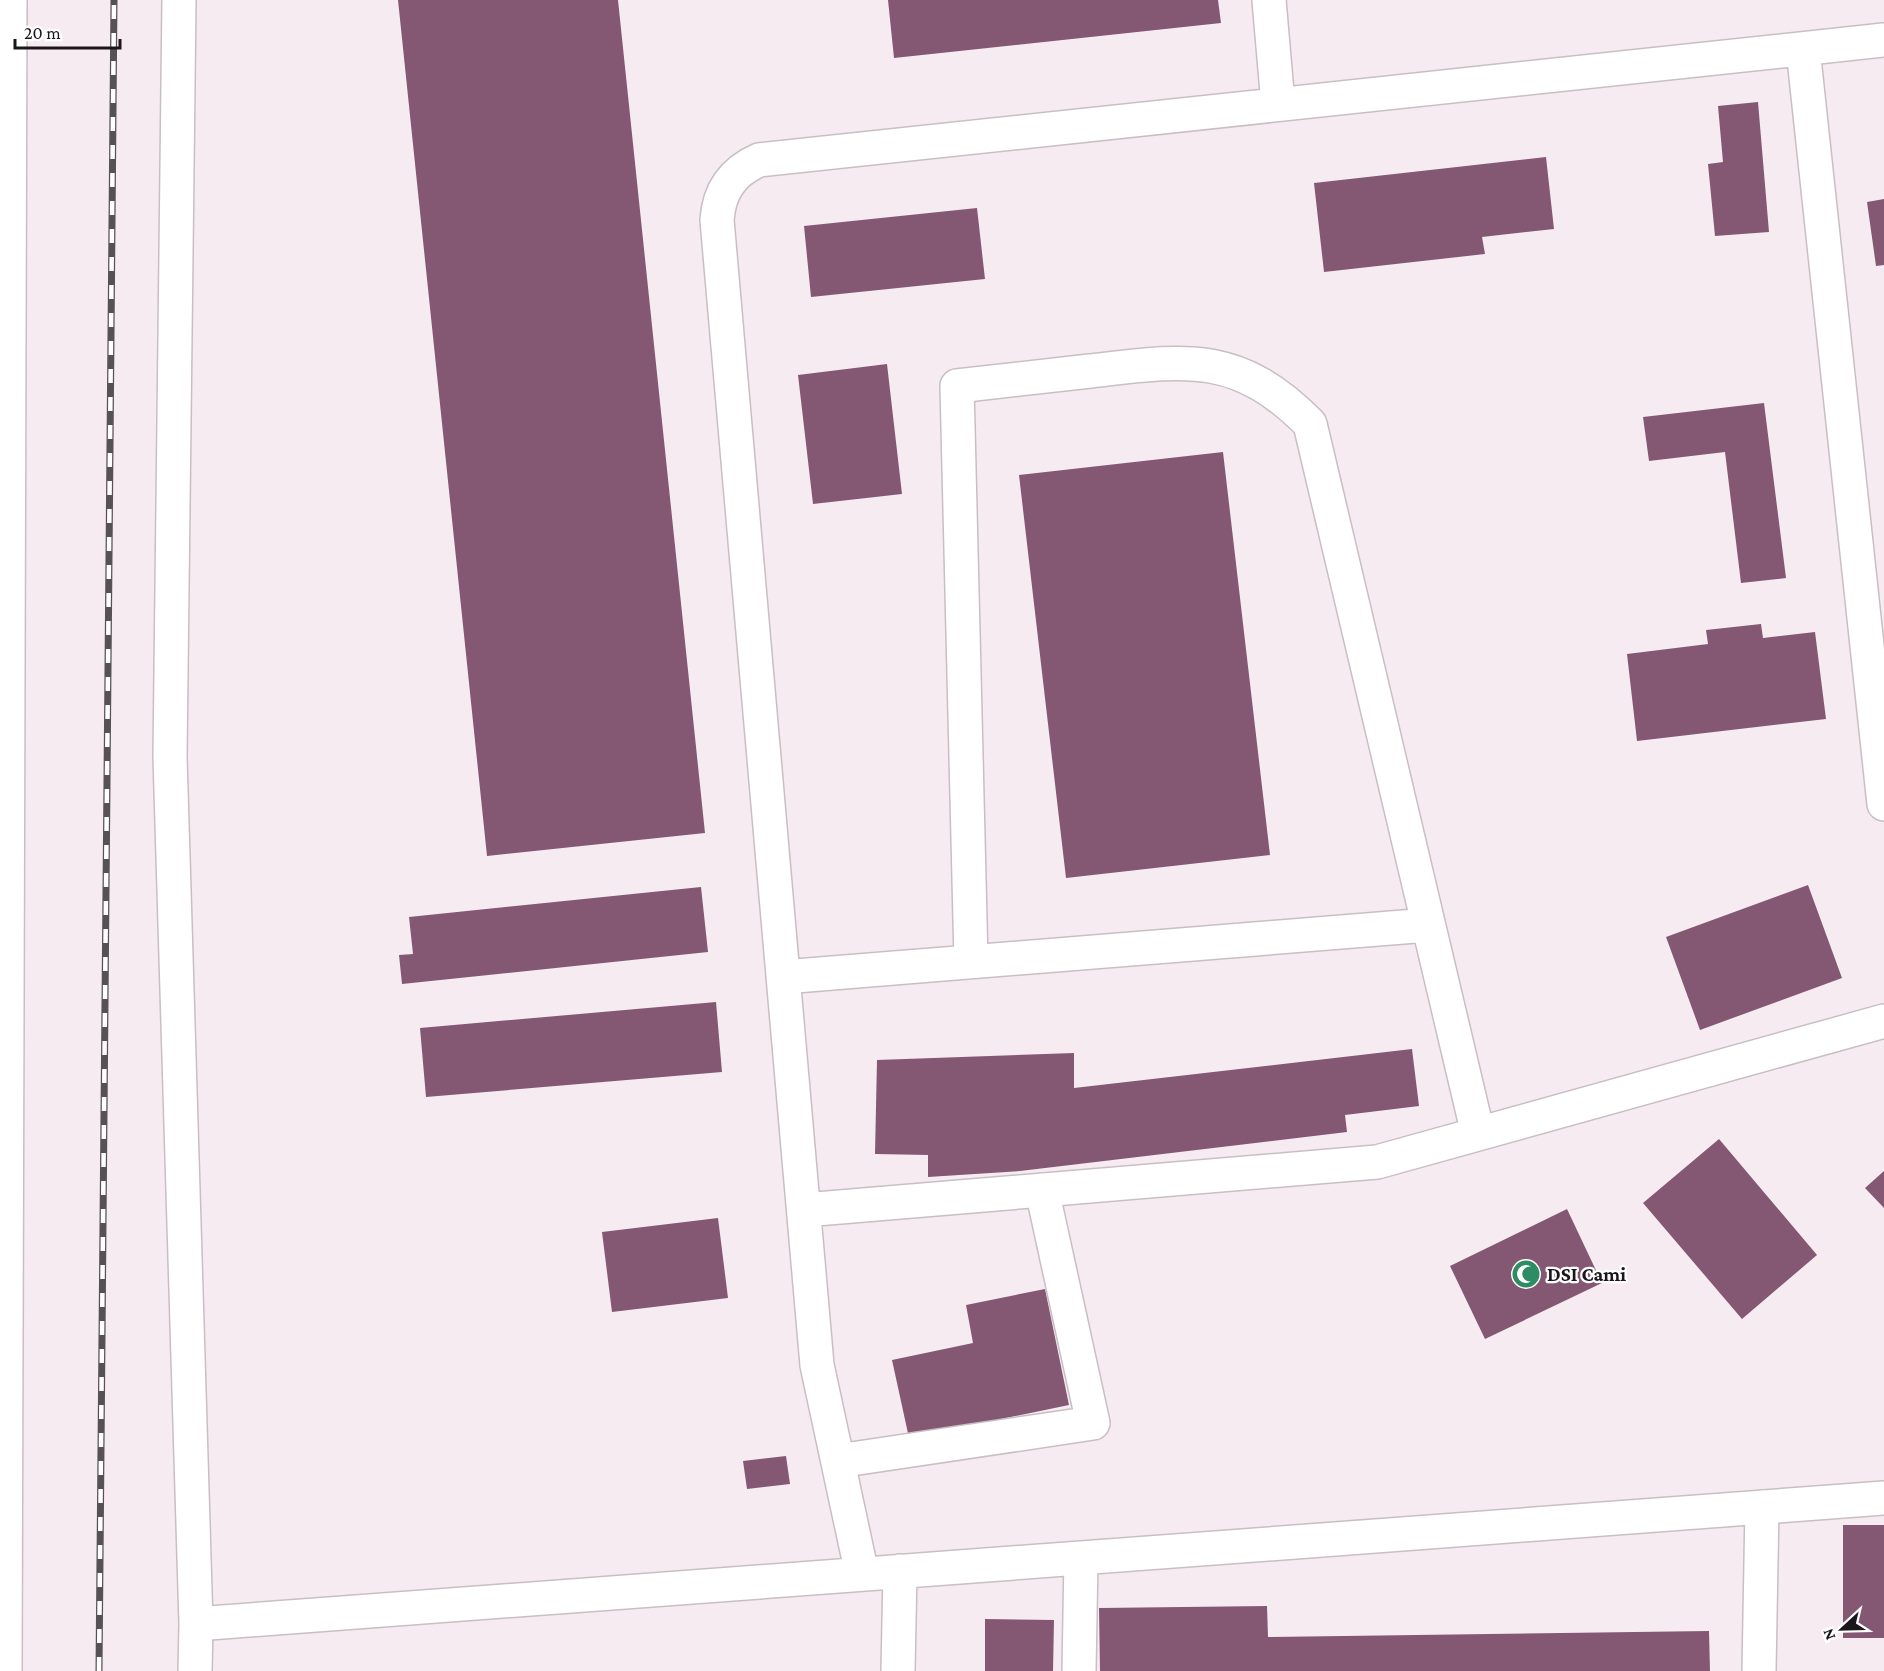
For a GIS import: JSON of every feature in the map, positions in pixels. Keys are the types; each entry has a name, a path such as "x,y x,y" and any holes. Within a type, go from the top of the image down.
{"street":[{"path":"5,1671 4,93 10,0"},
{"path":"179,0 170,758 196,1624 195,1671"},
{"path":"1269,0 1278,104"},
{"path":"862,1574 818,1365 717,220 718,206 723,192 738,171 759,160 1884,40"},
{"path":"1803,49 1884,804"},
{"path":"971,961 957,386 1160,363 1195,363 1240,374 1266,387 1290,404 1310,424 1478,1134"},
{"path":"783,977 1428,925"},
{"path":"804,1210 1377,1162 1884,1020"},
{"path":"838,1461 1093,1423 1042,1190"},
{"path":"196,1624 1884,1498"},
{"path":"1759,1671 1762,1507"},
{"path":"1080,1671 1081,1558"},
{"path":"898,1671 900,1571"}],"building":[{"path":"398,0 618,0 705,833 487,856"},
{"path":"888,0 1218,0 1221,23 894,58"},
{"path":"1758,102 1769,232 1715,236 1708,164 1723,162 1718,106"},
{"path":"1546,157 1554,229 1482,237 1485,254 1324,272 1314,183"},
{"path":"1884,199 1884,265 1876,266 1867,202"},
{"path":"977,208 985,279 811,297 804,226"},
{"path":"887,364 902,494 813,504 798,375"},
{"path":"1764,403 1786,578 1741,583 1725,452 1649,461 1643,417"},
{"path":"1223,452 1270,855 1066,878 1019,475"},
{"path":"1761,624 1763,638 1815,632 1826,719 1637,741 1627,654 1708,644 1706,630"},
{"path":"1808,885 1842,978 1700,1030 1666,937"},
{"path":"701,887 708,952 402,984 399,955 413,954 409,917"},
{"path":"716,1002 722,1072 426,1097 420,1028"},
{"path":"1412,1049 1419,1106 1345,1115 1347,1132 1020,1171 928,1177 928,1155 875,1154 877,1060 1074,1053 1074,1088"},
{"path":"1719,1139 1817,1255 1742,1319 1643,1203"},
{"path":"1884,1171 1884,1208 1865,1188"},
{"name":"DSI Cami","path":"1567,1209 1602,1283 1485,1339 1450,1266"},
{"path":"718,1218 728,1298 612,1312 602,1232"},
{"path":"1045,1289 1069,1405 909,1438 892,1360 973,1343 966,1305"},
{"path":"786,1456 790,1484 747,1489 743,1461"},
{"path":"1843,1525 1884,1525 1884,1638 1843,1638"},
{"path":"1267,1606 1268,1637 1709,1631 1710,1671 1100,1671 1099,1608"},
{"path":"985,1619 1054,1620 1053,1671 985,1671"}],"railway":[{"path":"99,1671 114,0"}],"place":[{"name":"DSI Cami","path":"1526,1274"}]}
